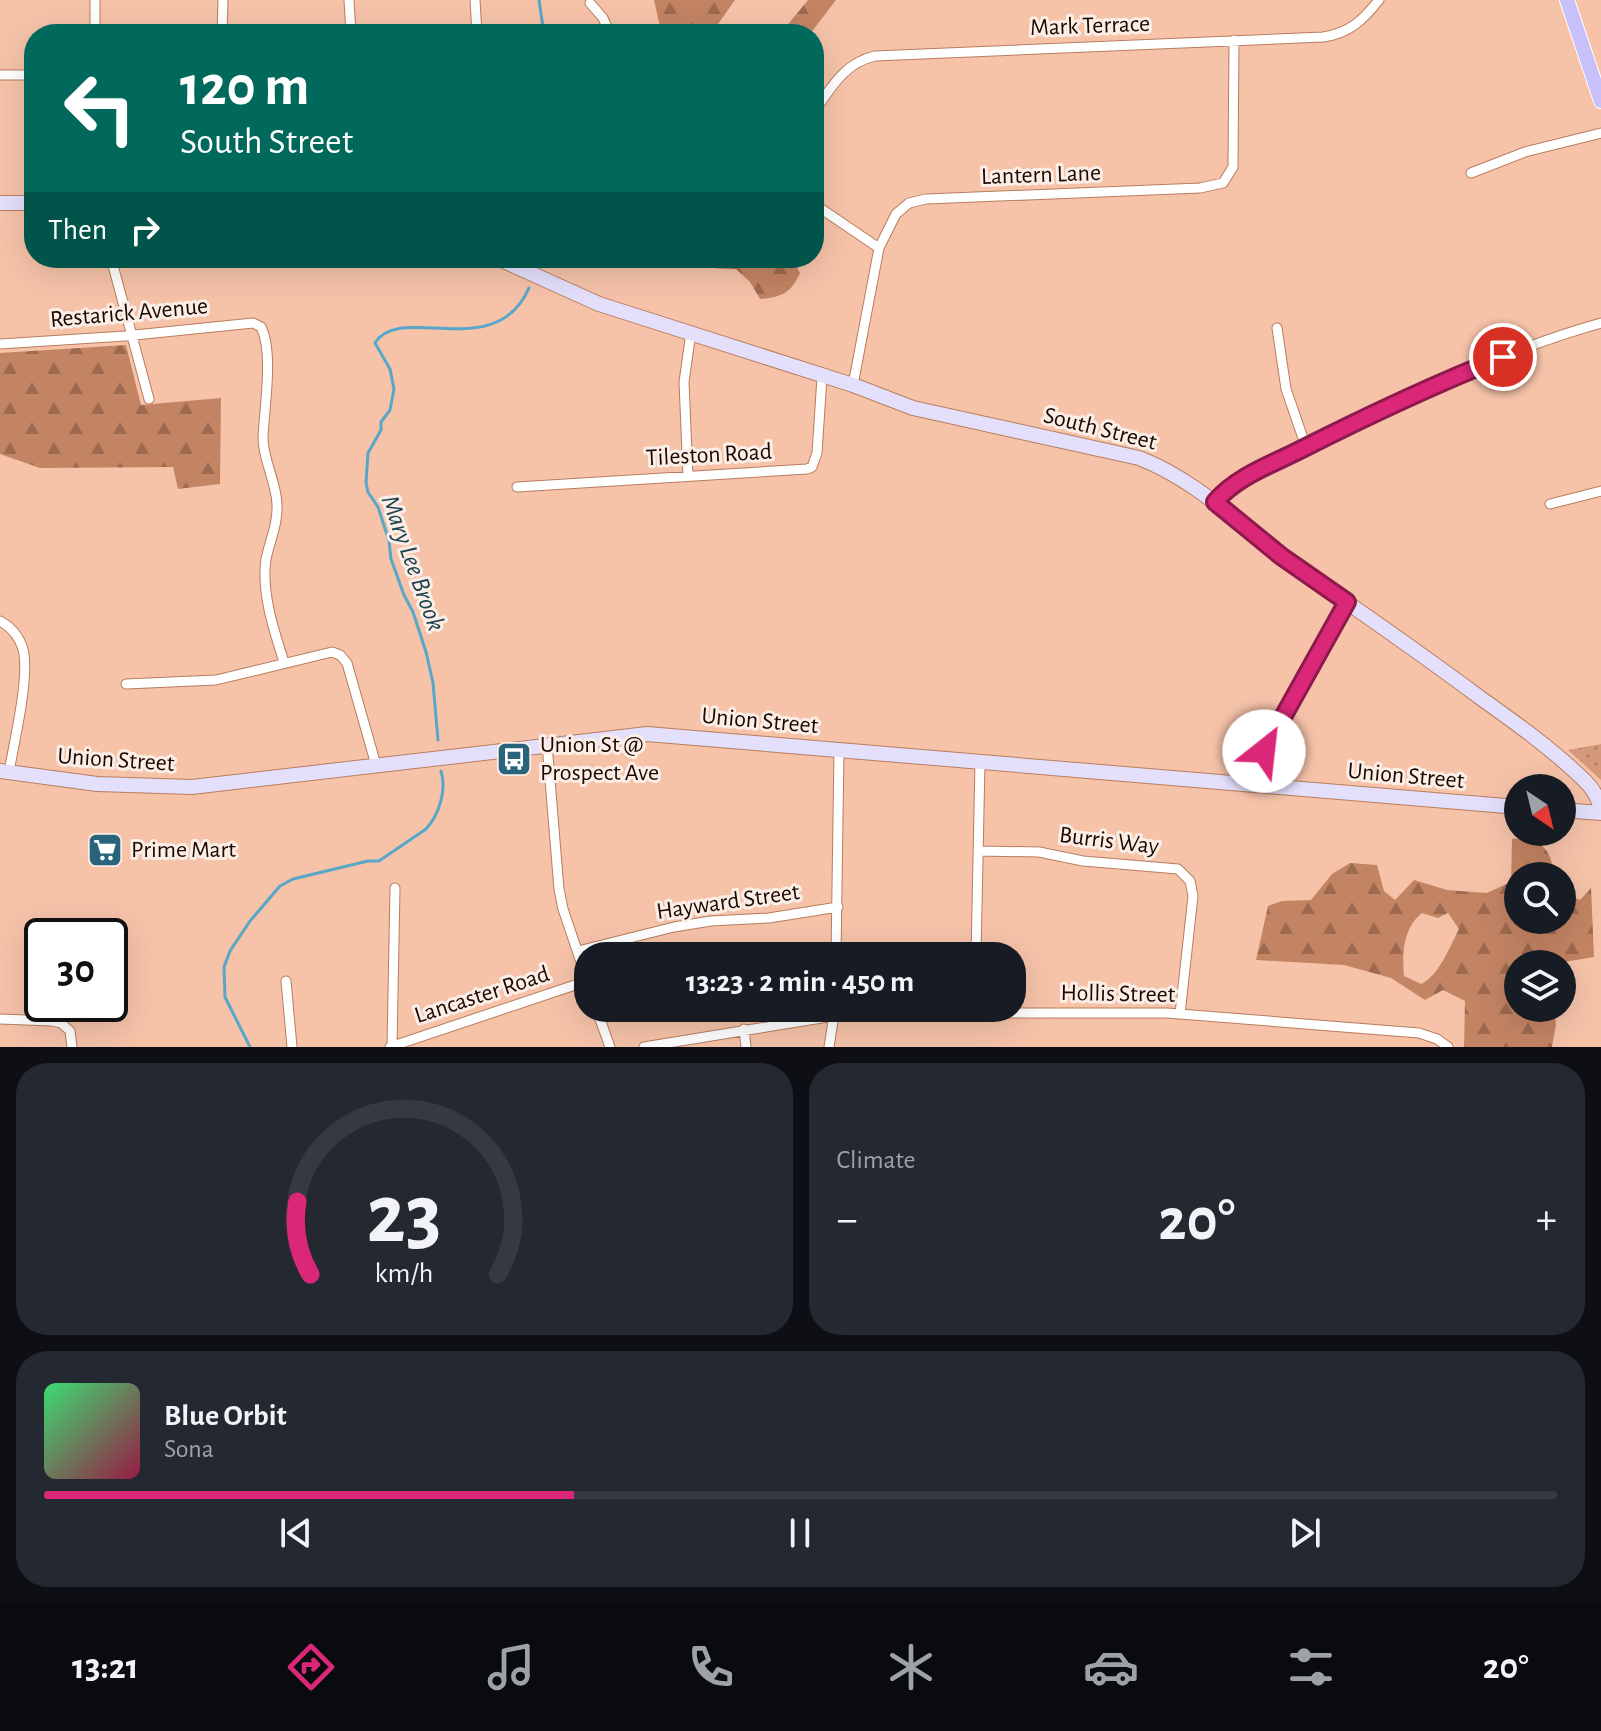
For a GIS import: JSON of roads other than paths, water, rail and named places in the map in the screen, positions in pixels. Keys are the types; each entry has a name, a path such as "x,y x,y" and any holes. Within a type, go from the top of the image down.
{"main road":[{"path":"1567,0 1601,101"},
{"path":"0,203 24,203"},
{"name":"South Street","path":"519,268 599,304 853,385 913,408 1139,458 1179,476 1281,556 1442,669 1554,753 1587,783 1597,797 1601,812"},
{"name":"Union Street","path":"4,772 97,784 183,787 647,734 1504,806"},
{"path":"1576,811 1601,812"}],"street":[{"path":"95,0 95,24"},
{"path":"222,24 223,0"},
{"path":"349,0 350,24"},
{"path":"475,0 476,24"},
{"name":"Mark Terrace","path":"824,98 852,64 875,56 1336,35 1359,24 1379,0"},
{"path":"590,3 606,24"},
{"name":"Lantern Lane","path":"853,385 879,248 896,214 905,206 920,200 1200,188 1223,183 1233,167 1234,40"},
{"path":"0,75 24,75"},
{"path":"1471,173 1525,152 1601,133"},
{"path":"824,211 879,248"},
{"path":"114,268 149,399"},
{"name":"Restarick Avenue","path":"0,344 253,323 261,327 268,382 264,446 277,503 276,526 266,559 266,577 275,634 284,662"},
{"path":"1215,502 1236,483 1438,382 1601,323"},
{"path":"1277,328 1286,389 1306,447"},
{"path":"688,476 684,382 691,332"},
{"name":"Tileston Road","path":"517,487 812,467 817,453 822,377"},
{"path":"1550,504 1601,491"},
{"path":"1246,785 1347,602"},
{"path":"0,621 16,634 24,653 20,706 4,772"},
{"path":"126,684 216,680 332,652 347,663 376,765"},
{"path":"547,744 559,889 575,942"},
{"path":"837,942 839,750"},
{"path":"976,942 980,762"},
{"name":"Burris Way","path":"979,851 1039,852 1083,861 1178,869 1190,881 1193,896 1180,1014"},
{"path":"391,1047 395,888"},
{"name":"Hayward Street","path":"615,942 711,921 769,918 838,907"},
{"path":"286,981 292,1047"},
{"name":"Lancaster Road","path":"391,1047 574,987"},
{"name":"Hollis Street","path":"1026,1011 1180,1014 1419,1033 1447,1046"},
{"path":"0,1019 52,1021 66,1026 70,1031 72,1047"},
{"path":"601,1022 610,1047"},
{"name":"Hollis Street","path":"644,1047 781,1022"},
{"path":"829,1047 833,1022"},
{"path":"744,1029 746,1047"}],"waterway":[{"name":"Mary Lee Brook","path":"539,0 543,24"},
{"name":"Mary Lee Brook","path":"438,740 433,683 426,652 391,559 389,541 378,507 366,483 368,453 381,430 381,422 390,410 394,389 390,369 375,343 387,332 405,328 472,328 495,323 514,311 529,288"},
{"name":"Mary Lee Brook","path":"250,1047 225,997 224,967 230,951 250,921 280,886 293,879 379,861 426,829 441,802 441,771"}],"place":[{"name":"Union St @ Prospect Ave","path":"514,759"},
{"name":"Prime Mart","path":"105,850"}]}
